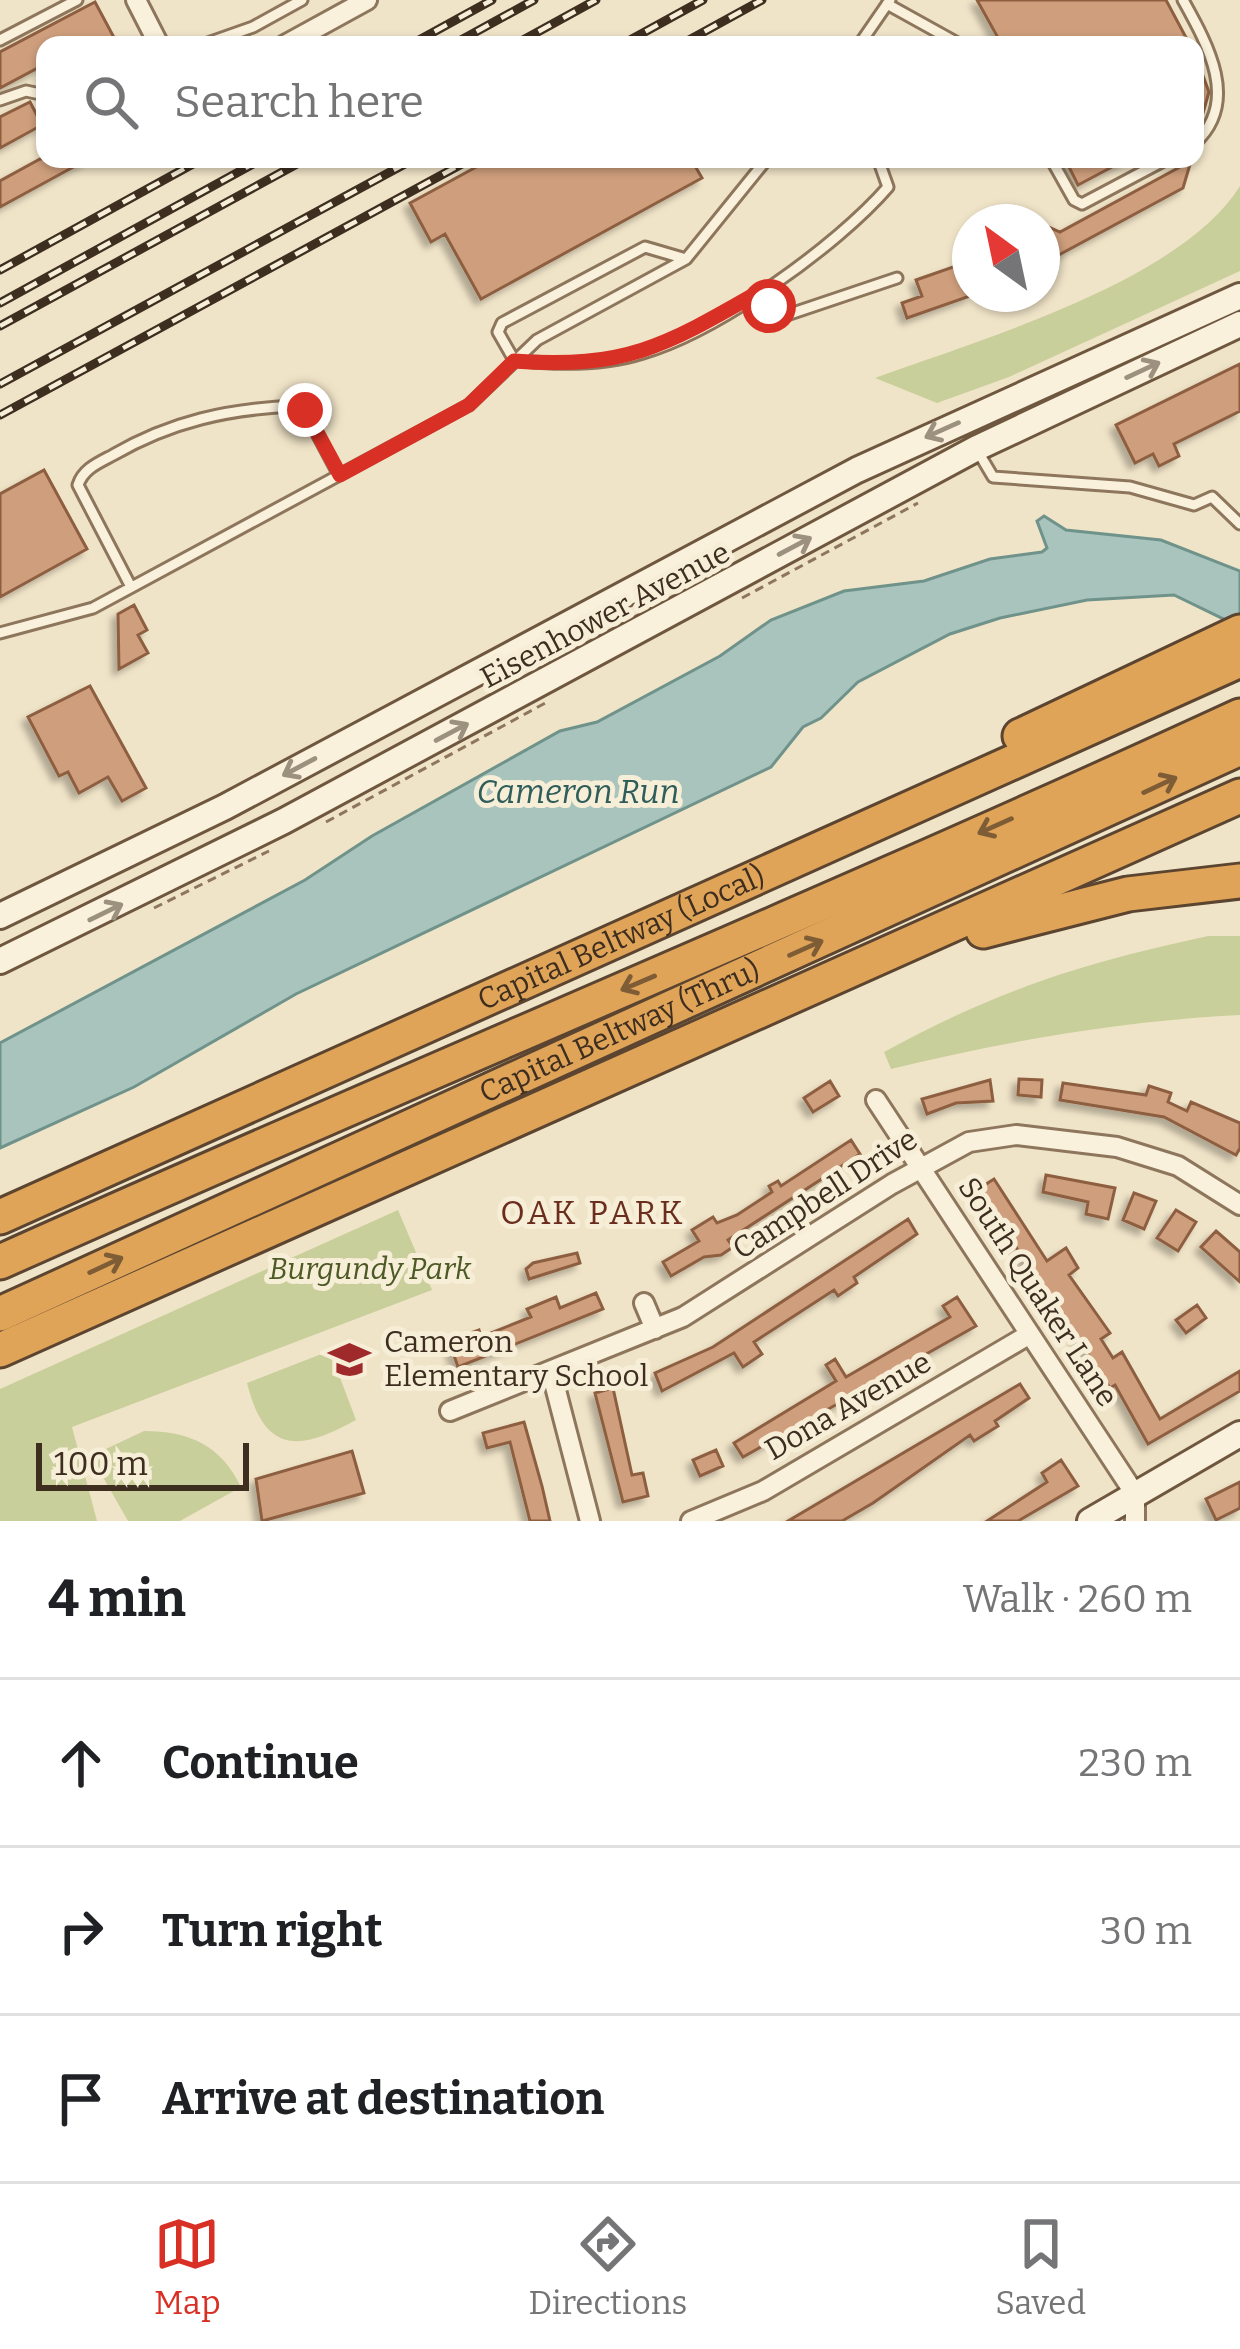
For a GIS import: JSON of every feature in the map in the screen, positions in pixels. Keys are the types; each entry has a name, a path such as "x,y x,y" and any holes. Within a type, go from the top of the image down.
{"highway":[{"path":"1141,691 1240,632"},
{"name":"Capital Beltway (Local)","path":"0,1217 657,926 1141,691 1240,660"},
{"name":"Capital Beltway (Thru)","path":"0,1262 334,1110 1232,730"},
{"name":"Capital Beltway (Thru)","path":"0,1314 1232,730"},
{"path":"0,1350 1240,796"},
{"path":"833,979 1084,903 1240,881"}],"main road":[{"name":"Eisenhower Avenue","path":"0,916 225,807 804,496 1240,296"},
{"name":"Eisenhower Avenue","path":"0,961 237,846 977,448 1240,324"},
{"path":"977,448 988,425 1108,357"},
{"path":"1090,1521 1240,1433"}],"street":[{"path":"136,0 154,36"},
{"path":"301,36 367,0"},
{"name":"South Quaker Lane","path":"876,1100 1135,1494"},
{"name":"Campbell Drive","path":"450,1411 713,1301 949,1151 994,1137 1090,1142 1178,1166 1240,1205"},
{"path":"644,1303 655,1329"},
{"name":"Dona Avenue","path":"691,1521 763,1491 1030,1334"},
{"path":"551,1371 590,1521"},
{"path":"1135,1494 1135,1521"}],"lane":[{"path":"0,40 77,0"},
{"path":"228,36 302,0"},
{"path":"1183,0 1201,36"},
{"path":"865,36 889,2 946,36"},
{"path":"1204,42 1222,78 1213,126 1204,134"},
{"path":"0,100 36,94"},
{"path":"0,633 80,613 469,405 537,340 686,259 760,168"},
{"path":"514,361 596,363 640,354 759,292 827,248 885,190 889,181 882,168"},
{"path":"1056,168 1074,200 1082,203 1150,168"},
{"path":"514,361 498,332 502,323 645,248 686,259"},
{"path":"759,292 774,310 787,315 897,278"},
{"path":"130,587 78,485 87,471 140,440 212,413 296,406 307,413 340,475"},
{"path":"977,448 994,477 1130,487 1194,505 1212,497 1240,524"}],"green space":[{"path":"1240,186 1240,271 1009,377 937,403 875,378 1060,312 1173,251 1211,220"},
{"path":"1208,936 1240,936 1240,1015 1064,1034 891,1069 884,1052 1042,981"},
{"name":"Burgundy Park","path":"398,1210 432,1290 72,1427 97,1521 0,1521 0,1389"},
{"path":"324,1353 333,1359 356,1420 302,1441 275,1435 264,1424 247,1383"},
{"path":"144,1431 202,1443 224,1461 241,1487 180,1521 128,1521 91,1456"}],"water":[{"name":"Cameron Run","path":"1044,516 1066,530 1161,540 1240,571 1240,627 1174,595 1087,600 950,634 858,682 821,718 803,727 771,767 296,994 134,1087 0,1148 0,1043 305,880 372,836 560,731 597,722 720,656 771,620 844,591 924,581 990,559 1042,552 1047,548 1037,521"}],"building":[{"path":"977,0 1166,0 1185,36 997,36"},
{"path":"95,2 113,36 36,36 36,69 0,88 0,52"},
{"path":"30,102 36,128 0,148 0,117"},
{"path":"36,161 36,168 72,168 0,207 0,181"},
{"path":"474,168 696,168 702,178 481,299 445,234 431,242 410,203"},
{"path":"1070,168 1110,168 1078,185"},
{"path":"1178,168 1189,168 1183,188 1060,254 1060,232"},
{"path":"952,267 952,302 907,318 902,303 922,296 916,280"},
{"path":"1240,364 1240,411 1174,444 1179,456 1159,466 1153,454 1135,463 1116,425"},
{"path":"44,470 87,549 0,597 0,494"},
{"path":"134,605 147,630 138,635 148,653 119,669 118,614"},
{"path":"90,686 146,788 122,801 108,777 79,793 68,772 59,776 28,717"},
{"path":"1019,1079 1042,1080 1041,1097 1018,1095"},
{"path":"990,1080 993,1101 956,1103 927,1114 922,1099"},
{"path":"830,1081 839,1096 813,1112 804,1098"},
{"path":"1063,1083 1146,1095 1149,1086 1171,1093 1168,1102 1187,1111 1191,1102 1240,1123 1240,1148 1236,1155 1164,1117 1060,1100"},
{"path":"851,1140 860,1154 728,1240 733,1247 721,1255 704,1257 671,1276 663,1262 699,1241 692,1230 713,1217 717,1223 737,1215 772,1192 769,1186 778,1181 781,1186"},
{"path":"1046,1175 1115,1188 1108,1219 1086,1214 1088,1202 1043,1192"},
{"path":"994,1179 1047,1261 1066,1248 1078,1268 1069,1275 1110,1333 1101,1339 1113,1358 1122,1352 1160,1419 1240,1371 1240,1391 1148,1444 1115,1385 1110,1388 1068,1323 1064,1326 980,1188"},
{"path":"1134,1193 1156,1201 1144,1229 1123,1220"},
{"path":"1176,1210 1196,1222 1178,1251 1157,1238"},
{"path":"908,1219 917,1234 854,1277 857,1283 838,1296 834,1290 754,1342 762,1354 743,1367 734,1353 662,1391 655,1373 713,1347"},
{"path":"1216,1231 1240,1252 1240,1282 1201,1247"},
{"path":"577,1253 580,1263 529,1279 526,1269 533,1263"},
{"path":"596,1293 603,1309 458,1367 449,1341 479,1330 481,1337 531,1317 527,1309 556,1297 560,1308"},
{"path":"957,1297 976,1326 743,1457 734,1443 836,1381 826,1365 835,1359 846,1377 950,1317 943,1306"},
{"path":"1197,1305 1206,1318 1186,1333 1176,1320"},
{"path":"1020,1384 1029,1398 995,1421 998,1426 974,1441 970,1435 873,1503 842,1521 788,1521"},
{"path":"613,1388 632,1475 643,1473 648,1496 623,1502 595,1393"},
{"path":"524,1422 550,1521 530,1521 510,1442 487,1448 483,1433"},
{"path":"716,1450 723,1466 700,1476 693,1460"},
{"path":"352,1451 364,1493 262,1521 256,1479"},
{"path":"1061,1460 1078,1486 1018,1521 987,1521 1047,1482 1042,1473"},
{"path":"1240,1482 1240,1508 1216,1520 1206,1499"}],"railway":[{"path":"426,36 492,0"},
{"path":"468,36 534,0"},
{"path":"530,36 596,0"},
{"path":"637,36 703,0"},
{"path":"696,36 762,0"},
{"path":"0,270 186,168"},
{"path":"0,303 246,168"},
{"path":"0,326 290,168"},
{"path":"0,384 397,168"},
{"path":"0,415 454,168"}],"place":[{"name":"Cameron Elementary School","path":"350,1359"}],"district":[{"name":"OAK PARK","path":"593,1212"}],"route":[{"path":"305,410 340,475 469,405 514,361 596,363 640,354 759,292 769,306"}]}
